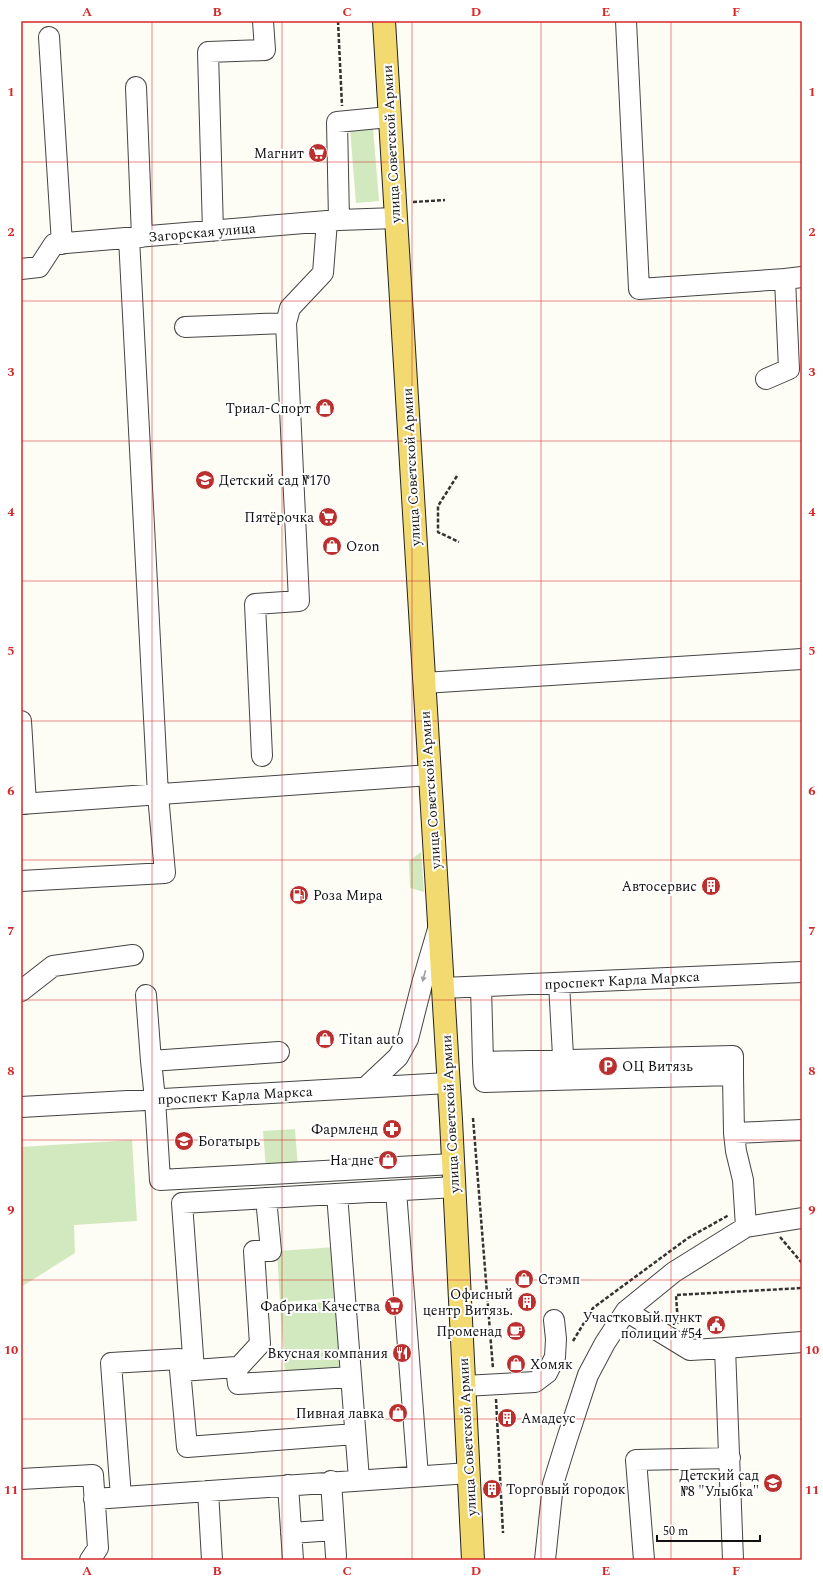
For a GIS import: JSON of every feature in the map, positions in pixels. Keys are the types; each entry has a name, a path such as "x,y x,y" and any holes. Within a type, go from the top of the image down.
{"main road":[{"name":"улица Советской Армии","path":"384,21 455,1187 473,1560"}],"street":[{"path":"213,231 208,52 264,50 263,21"},
{"path":"626,21 639,289 793,278 789,369 766,379"},
{"path":"49,37 62,244"},
{"path":"21,881 166,873 158,795 135,238 136,87"},
{"path":"262,756 255,604 299,601 286,323 290,308 323,273 333,221 337,122 389,117"},
{"name":"Загорская улица","path":"21,269 39,267 54,244 333,221 396,218"},
{"path":"185,327 286,323"},
{"path":"424,683 802,659"},
{"path":"21,720 23,804 430,775"},
{"path":"366,1087 398,1057 408,1040 439,925"},
{"path":"21,991 52,966 133,955"},
{"name":"проспект Карла Маркса","path":"443,988 802,972"},
{"path":"559,983 565,1080"},
{"path":"481,987 484,1082 733,1076"},
{"path":"146,995 160,1180 453,1164"},
{"path":"151,1061 279,1052"},
{"path":"483,1062 732,1056 734,1132 736,1151 743,1180 746,1227"},
{"name":"проспект Карла Маркса","path":"21,1107 448,1083"},
{"path":"734,1132 802,1130"},
{"path":"355,1434 187,1447 187,1371 182,1203 455,1187"},
{"path":"396,1191 418,1476"},
{"path":"337,1194 359,1479"},
{"path":"268,1198 266,1198 271,1251 254,1251 260,1344 237,1369 238,1384 351,1376"},
{"path":"545,1560 553,1484 569,1432 588,1375 605,1343 626,1311 674,1272 746,1227 802,1218"},
{"path":"626,1311 690,1350 802,1342"},
{"path":"464,1386 535,1382 547,1373 554,1357 556,1339 554,1320"},
{"path":"725,1348 733,1560"},
{"path":"121,1497 111,1363 179,1359 187,1371"},
{"path":"187,1371 236,1367 237,1369"},
{"path":"644,1560 636,1460 730,1458"},
{"path":"94,1499 359,1479 469,1473"},
{"path":"21,1479 93,1475 98,1548 90,1560"},
{"path":"331,1481 336,1556"},
{"path":"288,1485 293,1560"},
{"path":"208,1491 212,1560"},
{"path":"291,1533 334,1530"}],"path":[{"path":"338,21 343,122"},
{"path":"413,202 446,200"},
{"path":"457,476 438,506 438,532 459,542"},
{"path":"473,1118 494,1384 503,1533"},
{"path":"571,1344 593,1308 688,1238 745,1206"},
{"path":"768,1223 802,1263"},
{"path":"678,1326 676,1295 802,1288"}],"green space":[{"path":"373,128 379,201 356,203 350,129"},
{"path":"421,852 424,892 410,888 409,861"},
{"path":"295,1129 298,1167 266,1169 263,1131"},
{"path":"132,1140 137,1221 74,1225 75,1253 21,1287 21,1147"},
{"path":"336,1247 340,1298 280,1302 277,1251"},
{"path":"339,1301 344,1370 285,1374 280,1305"}],"place":[{"name":"Магнит","path":"318,153"},
{"name":"Триал-Спорт","path":"325,408"},
{"name":"Детский сад №170","path":"205,480"},
{"name":"Пятёрочка","path":"328,517"},
{"name":"Ozon","path":"332,546"},
{"name":"Автосервис","path":"711,886"},
{"name":"Роза Мира","path":"299,895"},
{"name":"Titan auto","path":"325,1039"},
{"name":"ОЦ Витязь","path":"608,1066"},
{"name":"Фармленд","path":"392,1129"},
{"name":"Богатырь","path":"184,1141"},
{"name":"На дне","path":"388,1160"},
{"name":"Стэмп","path":"524,1279"},
{"name":"Офисный центр Витязь.","path":"527,1302"},
{"name":"Фабрика Качества","path":"394,1306"},
{"name":"Участковый пункт полиции #54","path":"716,1325"},
{"name":"Променад","path":"516,1331"},
{"name":"Вкусная компания","path":"402,1353"},
{"name":"Хомяк","path":"516,1364"},
{"name":"Пивная лавка","path":"398,1413"},
{"name":"Амадеус","path":"507,1418"},
{"name":"Детский сад №8 \"Улыбка\"","path":"773,1483"},
{"name":"Торговый городок","path":"492,1489"}]}
